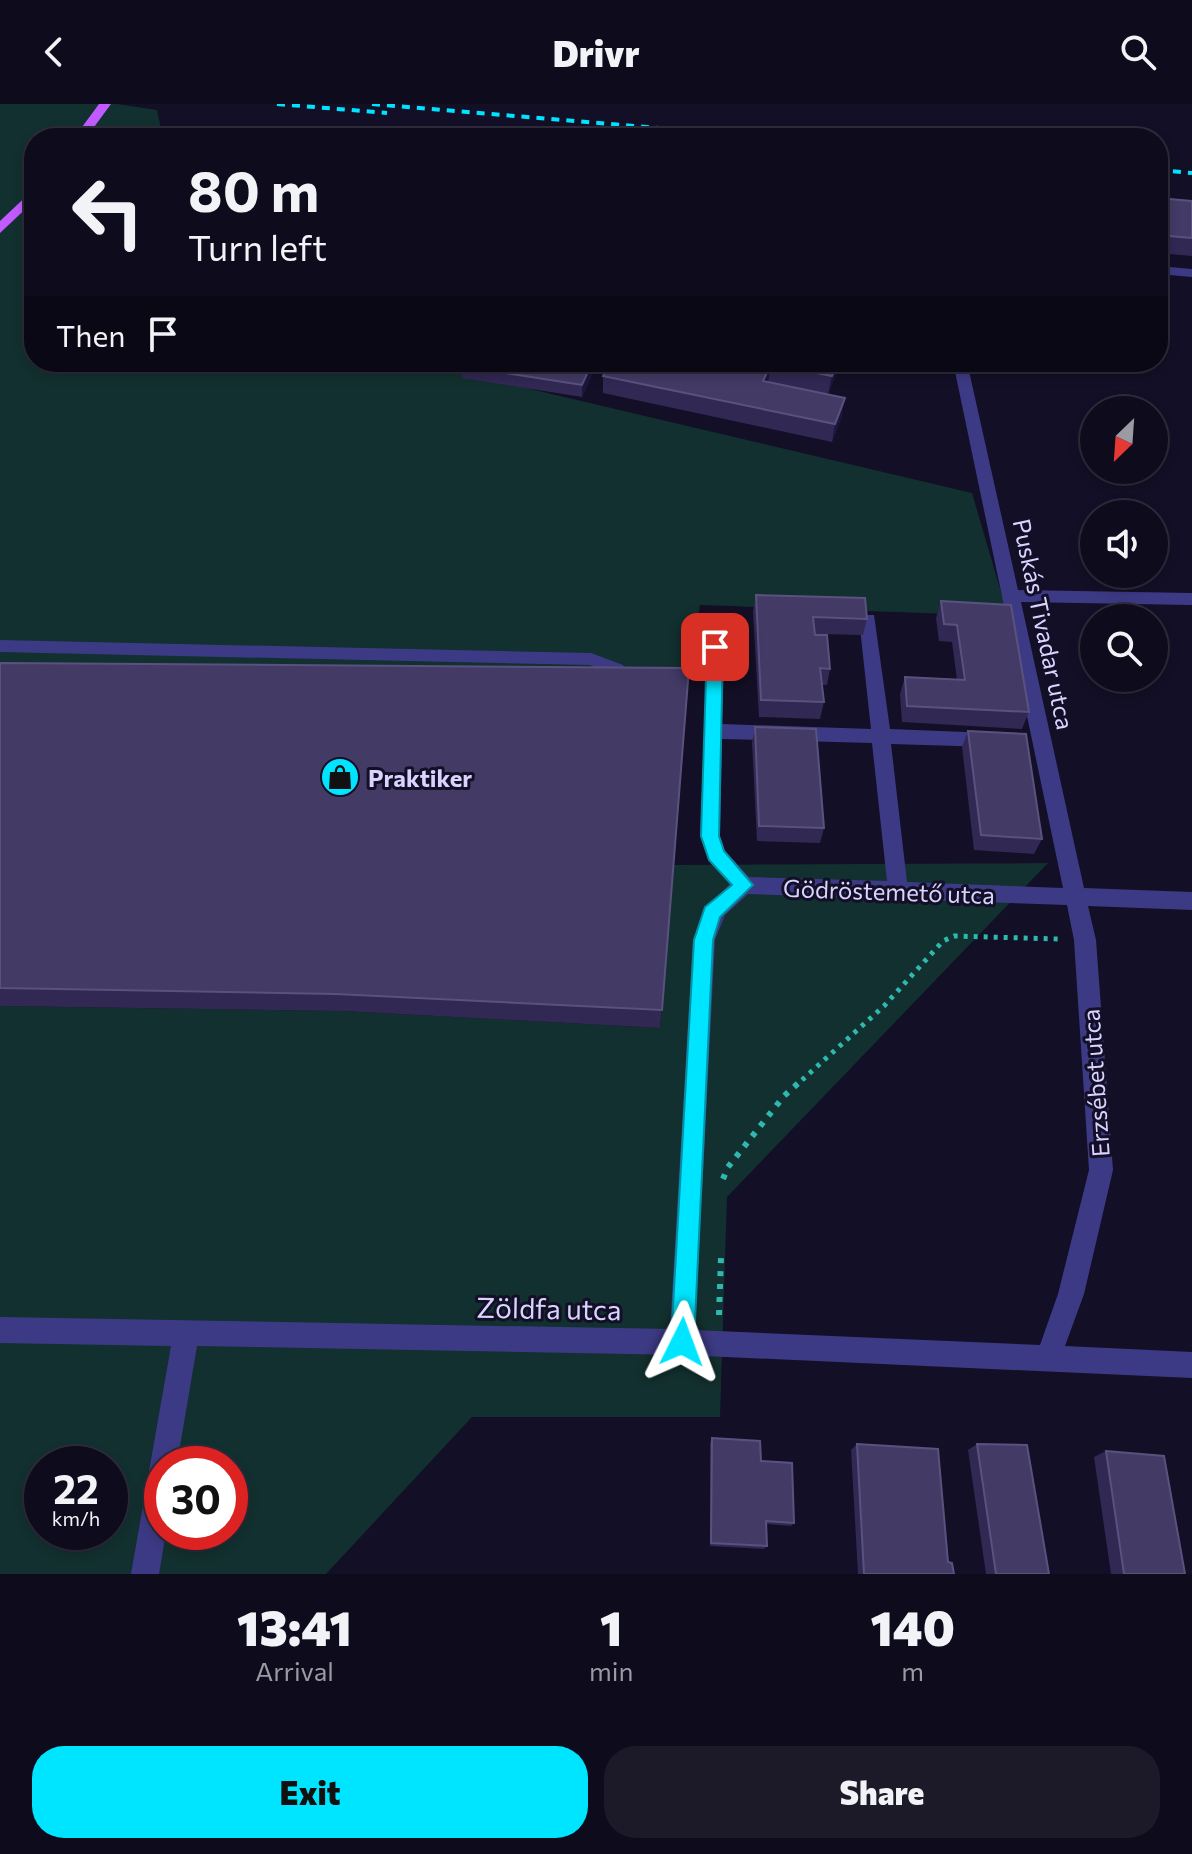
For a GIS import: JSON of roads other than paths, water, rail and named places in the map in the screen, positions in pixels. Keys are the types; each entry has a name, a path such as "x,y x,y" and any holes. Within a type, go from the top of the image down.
{"main road":[{"path":"87,128 105,104"},
{"path":"0,229 24,204"}],"street":[{"path":"1168,271 1192,273"},
{"name":"Puskás Tivadar utca","path":"962,372 1013,596 1027,741 1075,898"},
{"path":"1013,596 1192,599"},
{"path":"682,1342 704,940 712,912 744,885 716,855 710,836 716,619"},
{"path":"868,619 898,891"},
{"path":"713,731 1027,741"},
{"name":"Gödröstemető utca","path":"744,885 1192,901"},
{"name":"Erzsébet utca","path":"1048,1359 1071,1294 1101,1170 1085,940 1075,898"},
{"name":"Zöldfa utca","path":"0,1330 682,1342 1192,1365"},
{"path":"167,1446 186,1333"},
{"path":"145,1574 149,1550"}],"lane":[{"path":"0,646 591,659 617,669 624,677 627,689 622,704"}],"railway":[{"path":"277,104 387,113"},
{"path":"372,104 659,128"},
{"path":"1168,171 1192,173"}],"place":[{"name":"Praktiker","path":"340,777"}]}
